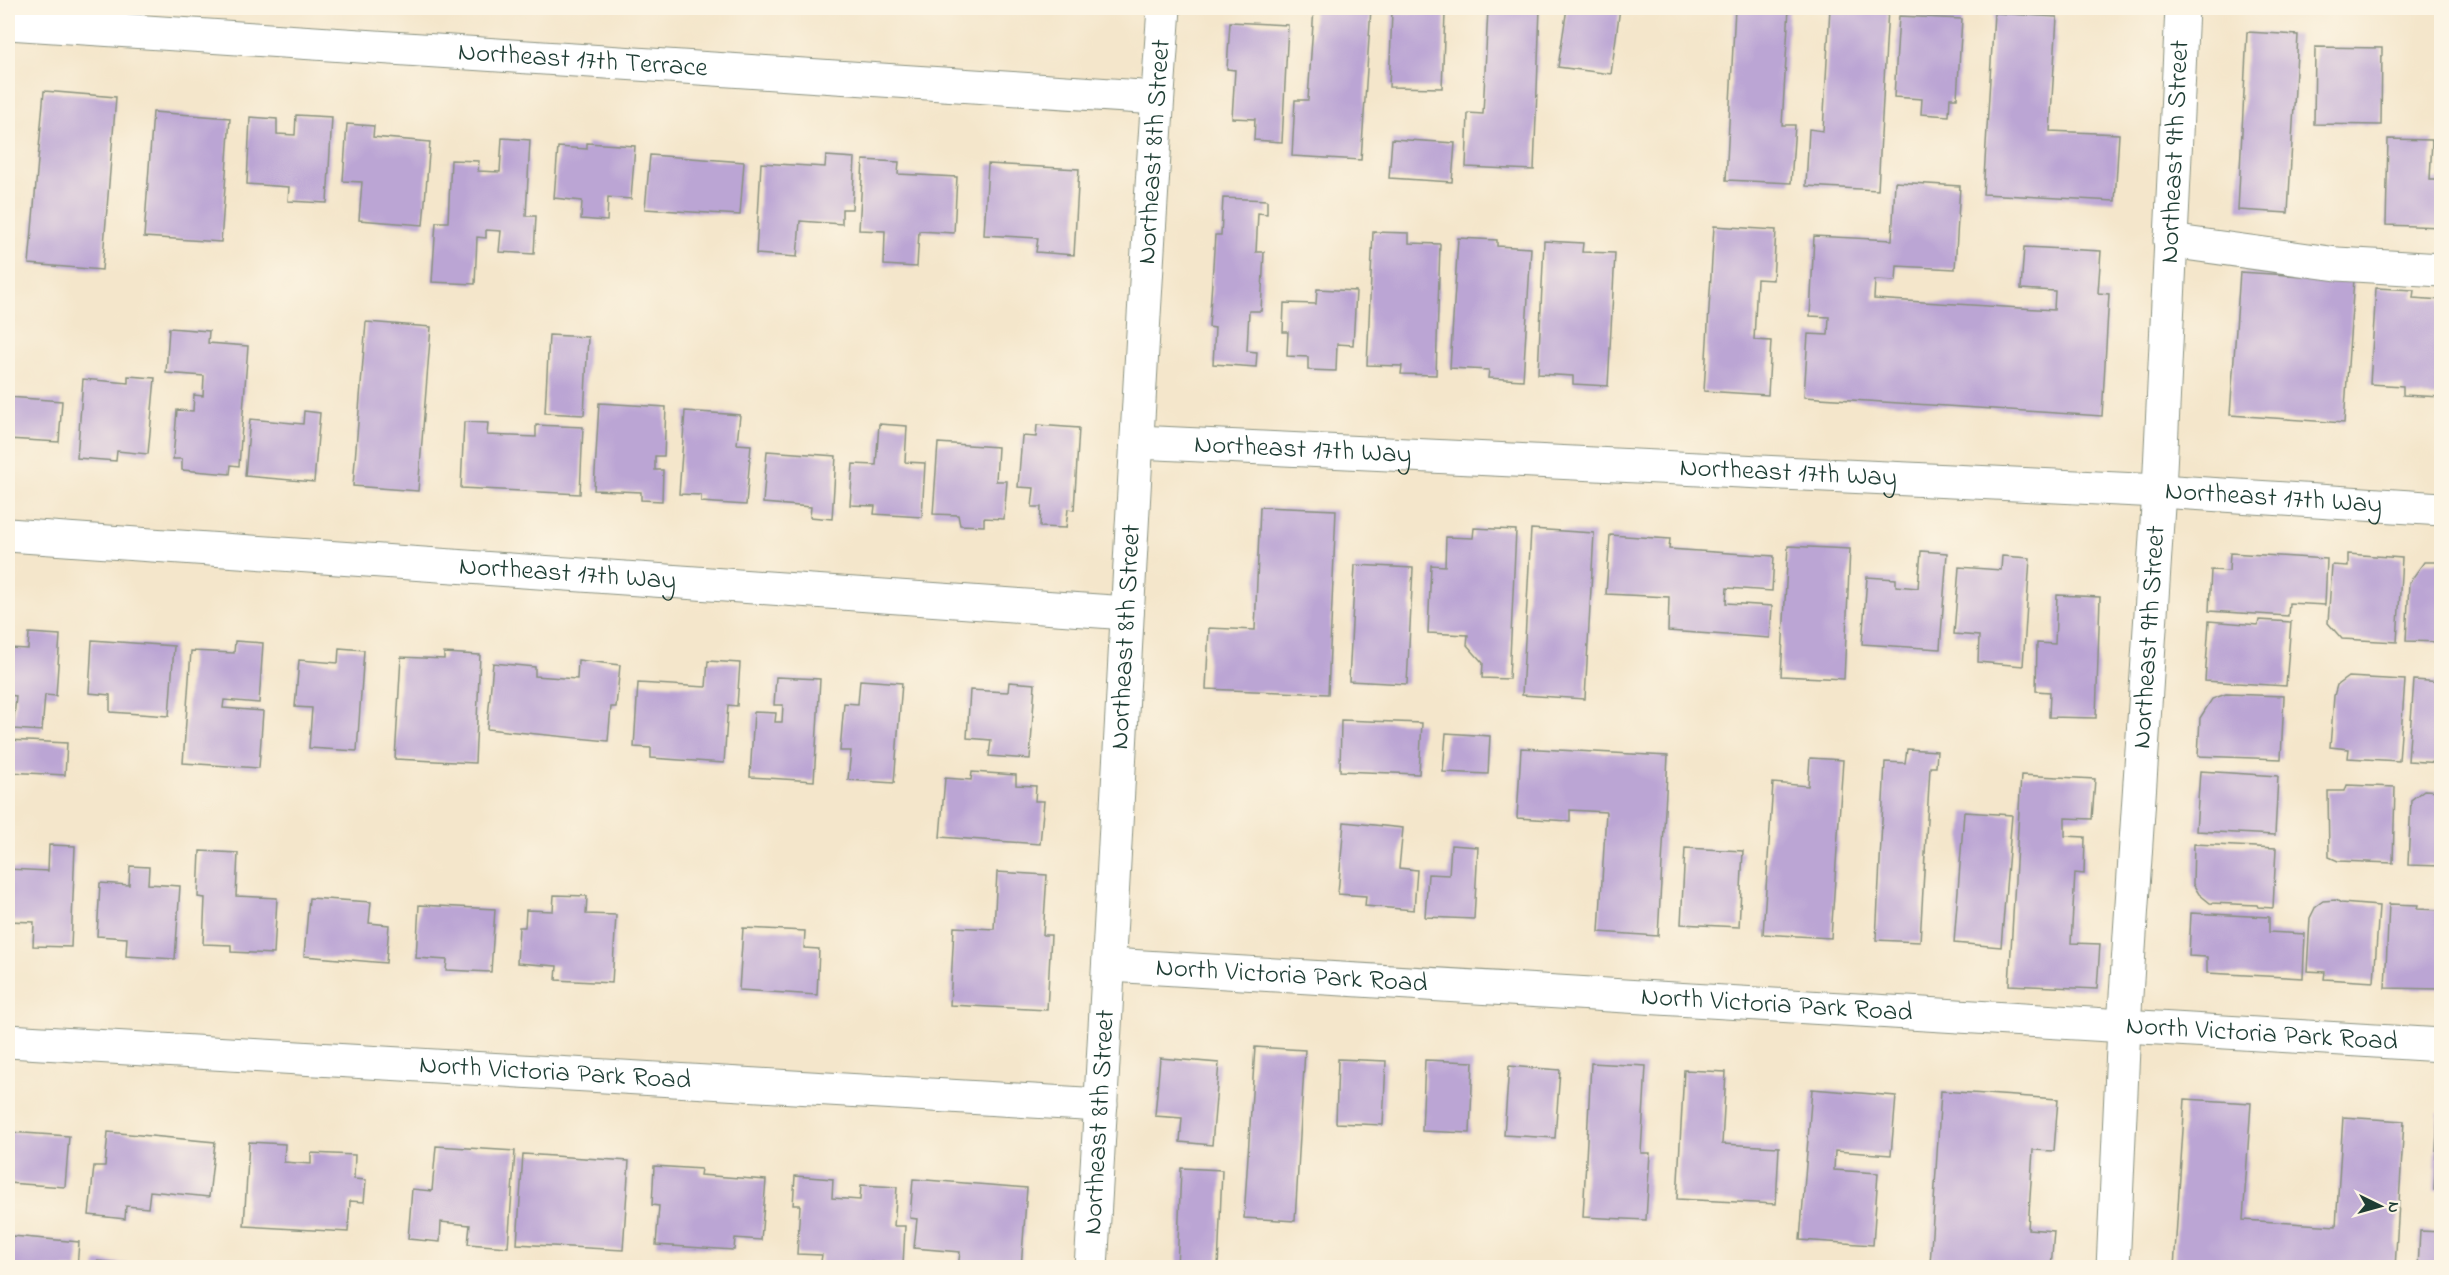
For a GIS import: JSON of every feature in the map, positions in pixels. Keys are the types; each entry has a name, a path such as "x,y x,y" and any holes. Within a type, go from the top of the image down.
{"street":[{"name":"Northeast 8th Street","path":"1091,1268 1110,965 1127,613 1164,8"},
{"name":"Northeast 9th Street","path":"2113,1268 2124,1026 2159,491 2182,8"},
{"name":"Northeast 17th Terrace","path":"8,23 1157,98"},
{"path":"2170,241 2337,264 2442,270"},
{"name":"Northeast 17th Way","path":"1137,442 2159,491 2442,509"},
{"name":"Northeast 17th Way","path":"8,535 1127,613"},
{"name":"North Victoria Park Road","path":"1110,965 2442,1045"},
{"name":"North Victoria Park Road","path":"8,1041 1101,1106"}],"building":[{"path":"1314,8 1371,8 1361,160 1292,156 1295,100 1308,100"},
{"path":"1488,8 1540,8 1534,170 1466,167 1468,113 1483,114"},
{"path":"1567,8 1620,8 1611,74 1558,67"},
{"path":"1735,8 1789,8 1782,125 1795,125 1791,183 1726,180"},
{"path":"1830,8 1888,8 1878,190 1806,186 1809,129 1823,131"},
{"path":"1392,12 1445,14 1442,88 1389,87"},
{"path":"1994,13 2057,17 2050,131 2119,134 2115,201 1983,194"},
{"path":"1899,16 1962,19 1957,98 1950,98 1949,116 1921,114 1922,99 1894,97"},
{"path":"1230,22 1288,25 1282,142 1254,140 1255,119 1232,118 1235,70 1227,69"},
{"path":"2247,32 2298,35 2288,213 2238,210"},
{"path":"2315,47 2382,48 2381,125 2314,124"},
{"path":"44,91 116,97 102,270 29,264"},
{"path":"153,112 230,118 221,242 144,237"},
{"path":"296,115 332,117 327,203 288,201 289,187 247,184 250,117 277,119 277,134 295,135"},
{"path":"347,124 374,126 373,137 430,142 423,225 359,220 362,182 343,181"},
{"path":"502,138 530,140 526,216 536,216 534,254 499,252 501,231 486,230 486,238 477,237 475,284 432,282 436,222 448,222 451,160 479,161 478,171 500,172"},
{"path":"1392,139 1455,143 1452,182 1389,178"},
{"path":"2388,139 2432,140 2430,180 2442,180 2442,227 2386,225"},
{"path":"587,143 635,146 631,199 608,197 607,221 581,219 582,201 554,198 558,147 587,149"},
{"path":"650,155 744,162 740,215 645,209"},
{"path":"826,156 855,158 852,209 842,209 842,224 800,221 797,257 756,254 761,163 825,167"},
{"path":"863,160 899,162 898,174 957,177 954,233 919,231 917,267 884,265 885,231 859,230"},
{"path":"988,164 1079,169 1074,255 1036,252 1038,238 984,235"},
{"path":"1895,182 1960,186 1955,269 1897,266 1896,281 1875,280 1874,299 2054,310 2055,291 2021,289 2024,247 2101,251 2098,293 2109,294 2102,416 1804,397 1808,334 1828,335 1829,317 1810,316 1814,236 1892,240"},
{"path":"1223,198 1267,200 1267,214 1258,213 1256,252 1264,252 1261,311 1249,311 1247,351 1257,352 1256,367 1213,364 1215,328 1209,327 1215,235 1221,235"},
{"path":"1714,226 1776,230 1773,280 1757,279 1754,340 1771,341 1768,395 1704,391"},
{"path":"1373,232 1409,233 1409,243 1440,244 1436,375 1401,374 1402,366 1367,365"},
{"path":"1458,238 1497,240 1497,246 1531,248 1523,380 1488,378 1489,370 1450,368"},
{"path":"1544,241 1583,243 1582,252 1615,253 1608,386 1573,384 1573,376 1538,374"},
{"path":"2240,272 2354,279 2344,423 2230,415"},
{"path":"2376,288 2414,290 2413,298 2442,300 2442,397 2403,395 2403,386 2370,384"},
{"path":"1317,289 1356,291 1353,345 1337,344 1336,371 1308,370 1308,357 1287,356 1288,332 1283,332 1284,303 1316,304"},
{"path":"366,322 431,327 418,491 353,486"},
{"path":"169,328 209,331 208,343 248,346 239,466 231,465 230,474 182,470 182,459 173,459 177,410 193,411 194,395 203,396 204,376 166,373"},
{"path":"549,335 588,337 584,415 545,413"},
{"path":"128,376 155,378 148,454 117,451 116,461 77,458 83,379 128,383"},
{"path":"8,397 62,401 59,442 8,439"},
{"path":"599,403 666,407 664,456 655,456 655,470 663,470 662,501 641,500 641,492 594,490"},
{"path":"304,411 320,413 314,482 245,476 250,419 303,424"},
{"path":"685,411 740,415 737,444 751,445 746,505 701,502 701,495 679,494"},
{"path":"464,422 488,423 487,435 536,437 536,425 583,427 580,494 461,488"},
{"path":"879,424 907,426 905,462 925,463 922,517 874,514 875,506 850,505 853,464 876,465"},
{"path":"1037,425 1079,428 1074,510 1068,509 1066,528 1040,527 1041,507 1032,507 1034,488 1018,487 1022,436 1036,437"},
{"path":"938,443 998,447 996,481 1007,481 1004,519 984,518 984,526 960,525 958,515 933,514"},
{"path":"767,451 836,456 832,519 810,517 811,507 763,503"},
{"path":"1260,507 1336,510 1328,694 1206,689 1209,628 1255,630"},
{"path":"1474,528 1516,530 1509,679 1482,678 1483,663 1467,645 1468,635 1428,633 1431,565 1445,566 1446,537 1473,538"},
{"path":"1531,529 1594,533 1585,699 1522,695"},
{"path":"1610,535 1670,539 1669,549 1774,556 1772,591 1727,588 1726,603 1772,606 1770,638 1668,631 1669,597 1606,594"},
{"path":"1788,546 1850,549 1844,679 1781,676"},
{"path":"1921,551 1947,553 1940,649 1862,644 1867,577 1896,579 1896,586 1918,588"},
{"path":"2230,553 2327,559 2325,605 2289,603 2288,616 2209,611 2211,570 2229,571"},
{"path":"2348,554 2402,558 2397,642 2342,639 2328,623 2332,565 2348,566"},
{"path":"2002,556 2030,558 2023,666 1978,662 1979,636 1954,634 1959,567 2001,570"},
{"path":"2424,562 2442,562 2442,642 2406,641 2409,583"},
{"path":"1355,565 1413,568 1407,684 1349,681"},
{"path":"2057,595 2100,597 2096,718 2049,717 2050,692 2036,691 2037,643 2055,644"},
{"path":"2259,620 2291,622 2286,686 2205,681 2209,621 2258,625"},
{"path":"29,633 60,635 56,696 45,695 42,731 13,729 16,696 8,695 8,648 28,649"},
{"path":"92,640 174,646 169,716 110,712 110,695 89,693"},
{"path":"235,641 263,643 259,703 224,700 223,708 263,711 259,768 183,763 191,651 234,653"},
{"path":"339,648 364,650 357,751 309,748 312,708 295,707 299,660 338,663"},
{"path":"444,653 480,655 475,763 395,759 401,657 444,659"},
{"path":"578,660 620,665 616,707 611,707 608,741 487,729 493,663 535,667 535,676 577,679"},
{"path":"708,661 740,663 737,706 728,705 724,763 651,758 651,748 634,747 638,683 706,687"},
{"path":"776,677 820,679 814,781 750,777 754,712 776,713 775,722 782,722 783,705 774,705"},
{"path":"2348,677 2405,680 2399,761 2348,758 2349,749 2330,747 2334,696 2337,685"},
{"path":"860,680 902,683 894,783 848,780 851,751 840,751 844,703 858,704"},
{"path":"2414,680 2442,682 2442,763 2408,761"},
{"path":"1009,682 1035,684 1030,759 989,756 991,740 967,738 970,690 1008,692"},
{"path":"2226,694 2284,696 2281,759 2198,756 2200,718 2212,699"},
{"path":"1341,720 1422,723 1419,774 1340,771"},
{"path":"1446,733 1490,736 1488,774 1443,772"},
{"path":"8,740 67,743 65,775 8,772"},
{"path":"1521,748 1668,756 1658,936 1599,932 1606,812 1570,810 1570,821 1517,818"},
{"path":"1907,749 1937,751 1936,767 1930,767 1920,942 1876,940 1885,762 1905,763"},
{"path":"1810,758 1843,760 1831,938 1763,934 1773,783 1808,786"},
{"path":"2200,771 2278,776 2275,835 2196,831"},
{"path":"972,772 1016,775 1016,785 1036,786 1035,801 1044,801 1040,844 940,837 945,778 971,780"},
{"path":"2021,775 2095,779 2092,819 2065,818 2065,836 2085,837 2084,874 2075,873 2071,943 2100,944 2097,989 2009,985"},
{"path":"2347,785 2395,787 2393,863 2338,861 2329,857 2328,791 2345,791"},
{"path":"2424,790 2442,791 2442,866 2408,865 2411,800"},
{"path":"1964,812 2012,815 2001,947 1954,943"},
{"path":"1344,822 1403,828 1399,868 1417,870 1414,910 1365,906 1366,896 1338,894"},
{"path":"2194,844 2276,848 2273,908 2210,903 2199,894 2193,884"},
{"path":"49,845 75,846 71,947 33,946 34,922 8,921 8,869 48,871"},
{"path":"1451,845 1478,847 1474,919 1425,917 1428,874 1449,875"},
{"path":"1685,848 1743,851 1739,927 1681,924"},
{"path":"200,851 238,853 236,896 277,898 274,954 231,952 231,945 203,944 205,898 198,897"},
{"path":"130,866 149,867 148,884 180,886 175,959 126,956 127,938 97,936 100,883 129,885"},
{"path":"997,872 1047,875 1043,935 1051,935 1047,1010 950,1005 954,927 994,929"},
{"path":"554,895 587,896 586,914 616,915 612,983 556,980 557,966 517,963 519,927 525,927 526,910 553,911"},
{"path":"309,898 371,902 369,923 389,925 386,963 304,956"},
{"path":"2336,900 2341,903 2379,906 2374,982 2324,979 2325,972 2307,971 2310,918 2316,906 2323,901"},
{"path":"2389,904 2418,905 2417,909 2442,910 2442,989 2385,988"},
{"path":"419,905 495,909 491,972 446,970 447,960 416,958"},
{"path":"2191,913 2269,917 2269,932 2305,934 2303,978 2207,973 2207,957 2189,956"},
{"path":"743,928 805,931 804,948 819,949 817,995 739,990"},
{"path":"1255,1047 1305,1050 1295,1221 1244,1218"},
{"path":"1160,1058 1219,1063 1212,1145 1180,1142 1182,1118 1155,1116"},
{"path":"1338,1059 1386,1061 1383,1125 1336,1123"},
{"path":"1425,1060 1473,1062 1470,1133 1422,1131"},
{"path":"1591,1063 1646,1066 1641,1153 1650,1153 1646,1220 1583,1217"},
{"path":"1509,1066 1560,1070 1555,1138 1504,1135"},
{"path":"1684,1070 1726,1072 1722,1144 1779,1147 1776,1204 1677,1199"},
{"path":"1812,1089 1896,1096 1891,1155 1835,1151 1834,1170 1878,1173 1873,1245 1800,1240"},
{"path":"1941,1091 2058,1099 2054,1151 2033,1150 2028,1229 2054,1231 2051,1268 1977,1268 1930,1265"},
{"path":"2185,1099 2251,1103 2243,1220 2336,1226 2343,1117 2404,1121 2395,1268 2174,1268"},
{"path":"2438,1113 2442,1113 2442,1190 2434,1190"},
{"path":"8,1132 69,1136 65,1187 8,1183"},
{"path":"108,1132 215,1142 209,1197 150,1191 148,1208 126,1206 125,1219 89,1215 94,1166 105,1166"},
{"path":"249,1142 285,1144 284,1162 311,1164 311,1153 355,1155 354,1179 366,1180 364,1202 350,1201 348,1232 244,1226"},
{"path":"436,1146 515,1151 508,1247 468,1244 470,1225 441,1222 440,1242 408,1239 412,1189 432,1191"},
{"path":"523,1154 629,1161 623,1250 517,1244"},
{"path":"654,1166 701,1169 700,1175 766,1180 761,1240 735,1238 734,1250 656,1245 659,1206 652,1205"},
{"path":"1181,1168 1222,1170 1218,1268 1177,1268"},
{"path":"795,1176 833,1179 832,1198 860,1200 861,1185 897,1187 894,1226 905,1226 903,1265 869,1262 869,1268 820,1268 822,1255 797,1254 800,1205 793,1205"},
{"path":"913,1179 1027,1188 1021,1268 958,1268 960,1252 914,1248 917,1219 910,1218"},
{"path":"2420,1231 2442,1232 2442,1268 2418,1268"},
{"path":"12,1236 79,1242 77,1268 10,1268"},
{"path":"96,1261 155,1266 155,1268 95,1268"}]}
